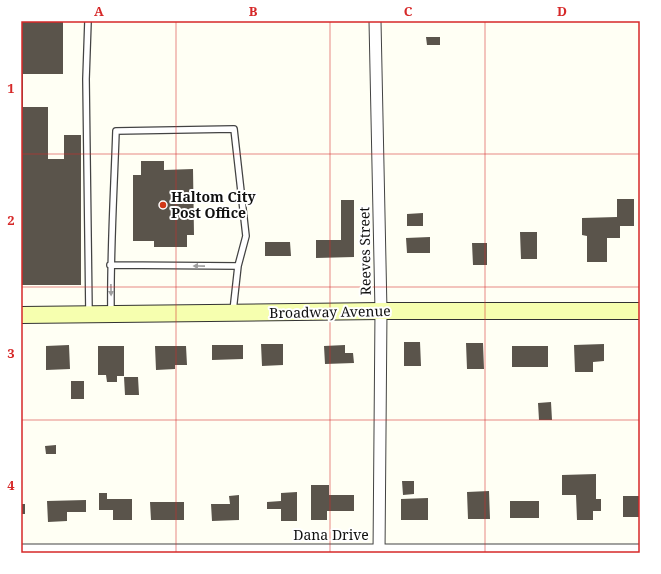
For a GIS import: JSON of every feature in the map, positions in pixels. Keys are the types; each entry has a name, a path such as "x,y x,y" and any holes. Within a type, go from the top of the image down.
{"main road":[{"name":"Broadway Avenue","path":"21,315 640,311"}],"street":[{"name":"Reeves Street","path":"375,21 381,312 379,552"},
{"name":"Dana Drive","path":"21,550 379,552 640,550"}],"lane":[{"path":"88,21 86,79 89,315"},
{"path":"111,314 110,265 116,131 234,128 246,236 238,266 233,313"},
{"path":"110,265 238,266"}],"building":[{"path":"21,21 63,21 63,74 23,74 23,107 48,107 48,159 64,159 64,135 81,135 81,285 21,285"},
{"path":"426,37 440,37 440,45 427,45"},
{"name":"Haltom City Post Office","path":"141,161 164,161 164,170 193,169 194,235 187,235 187,247 154,247 154,241 133,241 133,175 141,175"},
{"path":"617,199 634,199 634,226 620,226 620,238 607,238 607,262 587,262 587,236 582,235 582,218 617,217"},
{"path":"341,200 354,200 354,257 316,258 316,240 341,240"},
{"path":"423,213 423,226 407,226 407,214"},
{"path":"520,232 537,232 537,259 521,259"},
{"path":"430,237 430,253 407,253 406,238"},
{"path":"265,242 290,242 291,256 265,256"},
{"path":"472,243 487,243 487,265 473,265"},
{"path":"404,342 420,342 421,366 404,366"},
{"path":"466,343 483,343 484,369 467,369"},
{"path":"261,344 283,344 283,365 262,366"},
{"path":"604,344 604,361 593,362 593,372 575,372 574,345"},
{"path":"69,345 70,369 46,370 46,346"},
{"path":"212,345 243,345 243,359 212,360"},
{"path":"345,345 345,353 353,353 354,363 325,364 324,346"},
{"path":"98,346 124,346 124,376 117,376 117,382 107,382 106,375 98,375"},
{"path":"155,346 186,346 187,365 175,365 175,369 156,370"},
{"path":"512,346 548,346 548,367 512,367"},
{"path":"124,377 138,377 139,395 125,395"},
{"path":"71,381 84,381 84,399 71,399"},
{"path":"551,402 552,420 539,420 538,403"},
{"path":"56,445 56,454 46,454 45,446"},
{"path":"596,474 596,499 601,499 601,511 593,511 593,520 577,520 576,495 562,495 562,475"},
{"path":"402,481 414,481 414,494 403,495"},
{"path":"311,485 329,485 329,495 354,495 354,511 327,511 327,520 311,520"},
{"path":"489,491 490,519 468,519 467,492"},
{"path":"297,492 297,521 281,521 281,509 267,509 267,502 281,501 281,493"},
{"path":"99,493 107,493 107,499 132,499 132,520 113,520 113,510 99,510"},
{"path":"239,495 239,520 212,521 211,504 230,504 229,496"},
{"path":"623,496 640,496 640,517 623,517"},
{"path":"428,498 428,520 401,520 401,499"},
{"path":"86,500 86,512 67,512 67,521 48,522 47,501"},
{"path":"510,501 539,501 539,518 510,518"},
{"path":"150,502 184,502 184,520 151,520"},
{"path":"21,504 25,504 25,514 21,514"}],"place":[{"name":"Haltom City Post Office","path":"163,205"}]}
